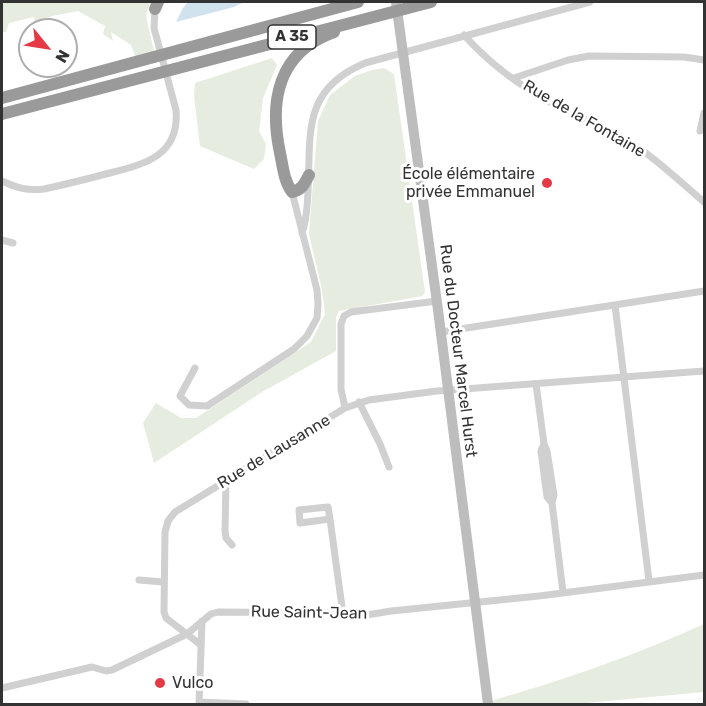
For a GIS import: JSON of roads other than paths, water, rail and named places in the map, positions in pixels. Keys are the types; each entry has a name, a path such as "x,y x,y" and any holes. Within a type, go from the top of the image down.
{"highway":[{"name":"A 35","path":"2,98 358,2"},
{"name":"A 35","path":"2,114 431,2"},
{"path":"309,175 302,188 292,192 286,184 277,137 275,110 279,89 289,67 300,52 326,35 386,12"}],"street":[{"name":"Rue du Docteur Marcel Hurst","path":"396,2 437,301 488,705"},
{"path":"302,233 306,220 312,120 324,92 336,79 355,68 402,53 590,2"},
{"path":"2,181 28,191 44,189 145,163 165,150 173,137 177,122 154,28 156,5"},
{"name":"Rue de la Fontaine","path":"464,36 477,49 541,97 623,138 648,155 705,202"},
{"path":"514,78 568,60 589,56 684,57 705,60"},
{"path":"700,131 705,113"},
{"path":"195,368 180,396 189,405 207,406 294,349 307,336 316,318 318,304 292,192"},
{"path":"2,240 13,243"},
{"path":"441,332 705,291"},
{"path":"345,408 341,389 341,324 344,316 351,312 437,301"},
{"path":"615,305 649,582"},
{"name":"Rue de Lausanne","path":"201,645 166,618 164,612 165,532 168,521 175,512 345,408 359,402 448,390 705,371"},
{"path":"536,384 543,444 541,452 547,497 552,502 562,592"},
{"path":"359,402 377,436 389,467"},
{"path":"226,481 225,531 226,538 232,545"},
{"path":"330,519 300,524 299,510 328,507 330,519 342,613"},
{"name":"Rue Saint-Jean","path":"2,688 92,667 106,671 112,670 187,634 211,614 224,611 367,615 705,575"},
{"path":"139,580 163,582"},
{"path":"202,621 199,704 246,705"}],"water":[{"path":"188,2 244,2 234,7 176,22"}],"place":[{"name":"École élémentaire privée Emmanuel","path":"547,183"},
{"name":"Vulco","path":"160,683"}]}
